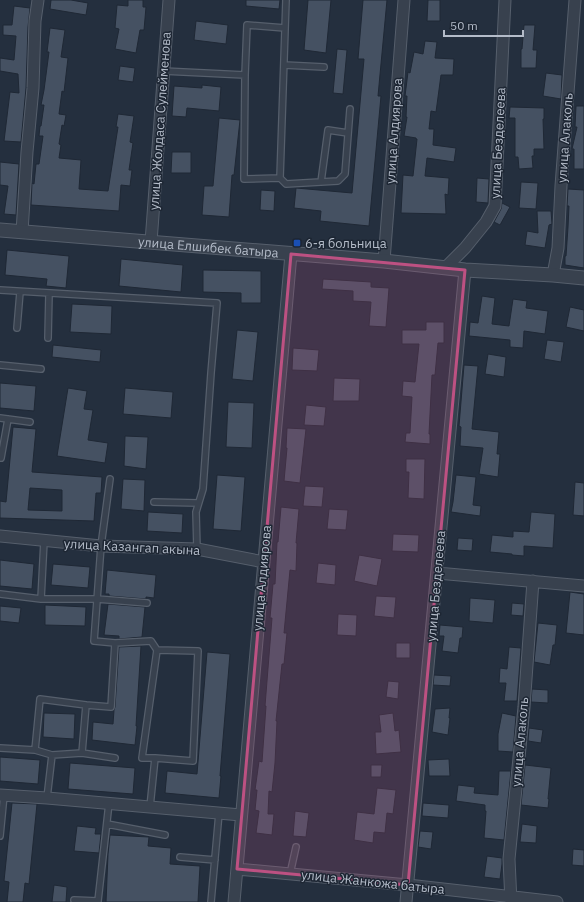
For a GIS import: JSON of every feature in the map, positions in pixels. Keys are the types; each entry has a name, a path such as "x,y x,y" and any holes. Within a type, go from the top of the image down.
{"street":[{"path":"22,232 33,88 35,21 38,0"},
{"name":"улица Жолдаса Сулейменова","path":"151,242 168,0"},
{"name":"улица Алдиярова","path":"384,261 404,0"},
{"name":"улица Безделеева","path":"445,268 465,248 486,222 495,206 506,0"},
{"name":"улица Алаколь","path":"554,275 558,248 575,0"},
{"name":"улица Елшибек батыра","path":"0,230 384,261 465,270 584,278"},
{"name":"улица Алдиярова","path":"234,902 291,254"},
{"name":"улица Безделеева","path":"406,902 465,270"},
{"name":"улица Казангап акына","path":"0,536 101,546 197,549 264,562"},
{"path":"437,573 584,586"},
{"name":"улица Алаколь","path":"511,899 510,860 524,707 533,581"},
{"path":"2,795 241,815"},
{"name":"улица Жанкожа батыра","path":"237,869 408,885 511,899 557,902"}],"lane":[{"path":"280,178 286,0"},
{"path":"285,28 248,25 245,76 244,179 280,178 286,184 338,181 345,174 350,109"},
{"path":"284,65 324,67"},
{"path":"164,72 245,76"},
{"path":"321,182 328,130 348,133"},
{"path":"0,291 217,303 203,489 196,512 197,549"},
{"path":"17,328 20,292"},
{"path":"48,338 49,294"},
{"path":"0,365 41,369"},
{"path":"0,418 30,422"},
{"path":"2,458 8,419"},
{"path":"110,479 101,546 94,641 151,642 157,650 142,758 193,761 198,651 157,650"},
{"path":"154,502 198,504"},
{"path":"41,599 44,541"},
{"path":"0,594 41,599 97,599 147,603"},
{"path":"35,750 40,699 111,707 115,642"},
{"path":"82,754 86,705"},
{"path":"0,748 35,750 52,755 82,754 115,758"},
{"path":"47,798 52,755"},
{"path":"150,807 155,758"},
{"path":"0,836 2,795"},
{"path":"74,900 98,901 109,803"},
{"path":"212,902 219,813"},
{"path":"107,824 165,835"},
{"path":"290,874 296,847"},
{"path":"180,857 215,860"}],"highlighted area":[{"path":"291,254 465,270 408,885 237,869"}],"building":[{"path":"51,0 71,0 88,3 86,15 50,9"},
{"path":"128,0 143,0 143,7 146,7 144,30 140,30 136,53 115,49 119,29 115,28 117,5 128,6"},
{"path":"246,0 280,0 279,9 246,6"},
{"path":"308,0 331,0 326,53 304,50"},
{"path":"363,0 387,0 378,96 381,96 369,226 320,221 321,211 294,208 296,188 352,193 364,59 358,59"},
{"path":"428,0 440,0 440,21 427,21"},
{"path":"14,6 30,8 26,88 21,142 4,141 10,92 19,93 18,74 0,71 0,58 14,60 16,36 3,35 3,25 12,25"},
{"path":"196,21 228,25 226,44 194,40"},
{"path":"524,25 535,25 533,50 537,50 536,68 521,68 521,49"},
{"path":"50,28 65,30 61,57 68,58 64,92 62,91 59,114 66,115 64,126 62,125 59,144 61,145 59,158 81,160 79,189 108,191 118,127 116,127 118,114 134,116 130,142 133,143 129,170 132,170 130,186 121,185 119,211 31,205 32,183 34,184 36,164 39,164 43,136 39,136 44,105 41,105 49,52 47,52"},
{"path":"425,41 437,42 435,58 454,59 453,75 441,75 436,112 431,111 429,129 434,129 433,145 456,148 454,162 427,158 425,176 449,178 448,195 445,194 446,214 401,213 403,175 413,176 417,139 404,136 407,117 407,96 405,96 408,72 410,73 414,52 423,54"},
{"path":"337,49 347,50 343,94 333,93"},
{"path":"120,66 135,68 133,82 118,80"},
{"path":"546,73 562,75 561,99 543,96"},
{"path":"202,85 221,87 219,111 187,108 186,117 172,116 174,86 202,88"},
{"path":"576,106 584,106 584,169 574,169 574,149 572,149 577,127 575,127"},
{"path":"510,107 544,108 544,149 534,149 534,156 532,156 533,168 519,169 518,157 515,157 515,118 509,118"},
{"path":"219,118 240,120 234,175 232,175 229,217 202,215 204,186 213,186"},
{"path":"172,152 191,152 191,173 171,173"},
{"path":"0,162 19,164 16,215 4,214 8,186 0,185"},
{"path":"477,178 489,179 488,203 476,202"},
{"path":"521,182 538,183 536,209 519,208"},
{"path":"568,189 584,190 584,268 565,265 569,206 567,206"},
{"path":"261,190 275,191 274,211 260,210"},
{"path":"502,203 510,207 500,225 494,222 501,209"},
{"path":"537,211 551,211 552,224 549,225 545,248 525,245 527,231 538,233"},
{"path":"7,250 69,256 66,288 46,286 47,279 5,275"},
{"path":"121,259 183,265 181,292 119,286"},
{"path":"203,270 261,271 261,303 241,303 241,293 203,292"},
{"path":"323,279 371,282 371,287 389,288 386,327 369,326 371,302 353,301 353,291 322,289"},
{"path":"482,296 495,298 492,324 509,326 513,299 527,301 526,308 548,311 545,334 524,331 523,348 510,347 510,340 469,336 470,322 478,323"},
{"path":"72,304 112,306 111,334 70,332"},
{"path":"570,307 584,310 584,331 566,327"},
{"path":"426,322 444,322 444,343 438,343 435,375 432,375 429,434 430,444 405,442 406,433 410,433 412,397 402,396 403,381 415,382 419,344 402,344 402,330 426,330"},
{"path":"237,330 258,332 253,381 232,379"},
{"path":"547,340 564,342 561,362 544,359"},
{"path":"53,345 101,350 100,362 52,357"},
{"path":"293,348 319,350 317,371 292,370"},
{"path":"488,354 506,357 504,377 485,374"},
{"path":"464,365 478,366 472,429 499,432 497,454 500,454 498,477 479,474 483,448 460,446 461,427 459,426"},
{"path":"334,378 360,379 359,401 333,401"},
{"path":"0,383 36,386 34,411 0,408"},
{"path":"68,388 87,391 84,409 93,410 88,440 108,443 105,463 57,456"},
{"path":"125,388 173,392 171,418 123,414"},
{"path":"228,402 254,403 252,448 226,447"},
{"path":"306,405 326,407 324,426 304,425"},
{"path":"13,427 36,429 32,472 102,477 101,493 96,493 94,521 0,518 0,501 6,502","holes":["30,488 62,490 62,511 28,510"]},
{"path":"287,428 306,429 300,483 284,481"},
{"path":"125,436 148,437 146,469 124,466"},
{"path":"406,459 425,459 424,499 408,498 409,472 406,472"},
{"path":"217,475 245,477 241,531 213,529"},
{"path":"456,475 476,477 473,505 481,506 480,516 451,512"},
{"path":"123,479 145,480 144,511 121,509"},
{"path":"575,482 584,483 584,516 573,515"},
{"path":"305,486 324,487 322,507 303,506"},
{"path":"281,507 299,509 296,543 296,571 290,570 284,633 287,633 276,721 275,763 272,792 269,791 268,814 274,814 272,835 256,833 259,811 255,810 257,790 255,790 259,761 262,762 272,618 270,618 273,584 275,584 277,542"},
{"path":"329,509 348,510 346,530 327,529"},
{"path":"148,512 183,514 182,533 147,531"},
{"path":"531,512 555,514 553,548 524,546 524,556 490,552 492,535 513,537 513,531 529,532"},
{"path":"393,534 419,535 418,552 392,551"},
{"path":"458,538 473,539 472,551 457,550"},
{"path":"359,555 382,559 377,586 354,581"},
{"path":"0,560 34,564 32,589 0,586"},
{"path":"318,563 336,565 335,585 316,583"},
{"path":"53,564 90,567 88,588 51,585"},
{"path":"107,570 156,575 154,598 146,597 146,599 109,596 109,594 105,594"},
{"path":"570,592 584,594 584,635 566,633"},
{"path":"376,596 396,597 394,618 374,616"},
{"path":"470,598 495,600 493,623 469,621"},
{"path":"512,603 524,604 523,616 511,615"},
{"path":"108,604 145,607 142,637 119,639 119,636 104,635"},
{"path":"45,605 86,607 85,626 45,625"},
{"path":"0,606 21,608 19,623 0,621"},
{"path":"338,614 357,615 356,636 337,635"},
{"path":"538,623 557,625 555,645 553,645 550,665 534,662"},
{"path":"440,625 463,627 458,653 442,651 444,636 439,636"},
{"path":"396,643 410,643 410,658 396,658"},
{"path":"141,646 135,745 92,740 93,722 113,724 119,647"},
{"path":"509,647 521,648 517,701 504,701 506,683 499,683 500,668 507,669"},
{"path":"207,652 230,654 219,798 165,793 167,771 197,774"},
{"path":"434,675 451,676 450,686 433,685"},
{"path":"388,681 399,682 398,699 386,697"},
{"path":"532,689 548,690 548,703 531,702"},
{"path":"450,708 448,735 432,732 435,709"},
{"path":"44,713 75,714 74,739 43,737"},
{"path":"393,713 395,731 399,730 401,752 376,754 375,732 381,732 379,715"},
{"path":"502,713 516,716 513,752 498,751 498,734"},
{"path":"529,728 543,730 541,743 528,741"},
{"path":"0,757 40,760 38,784 0,781"},
{"path":"449,759 450,776 429,776 428,760"},
{"path":"70,763 135,768 133,794 68,789"},
{"path":"371,765 382,765 381,777 371,777"},
{"path":"525,765 551,768 548,808 521,805"},
{"path":"499,771 511,771 504,840 484,838 485,805 456,801 458,785 475,787 474,793 498,795"},
{"path":"377,788 396,790 393,814 387,813 385,833 374,832 373,843 354,840 357,812 374,814"},
{"path":"12,803 37,804 29,884 25,883 23,902 7,902 9,882 4,881"},
{"path":"423,803 449,805 448,818 422,816"},
{"path":"295,811 309,813 306,837 293,836"},
{"path":"522,824 537,826 536,843 520,842"},
{"path":"77,826 96,828 95,834 101,834 99,853 74,851"},
{"path":"420,831 433,832 431,849 418,847"},
{"path":"110,835 149,837 148,846 171,848 170,864 200,866 198,902 106,902"},
{"path":"573,849 584,850 584,866 572,865"},
{"path":"487,856 502,858 500,879 484,877"},
{"path":"54,885 67,887 66,902 52,902"}],"place":[{"name":"6-я больница","path":"297,243"}]}
